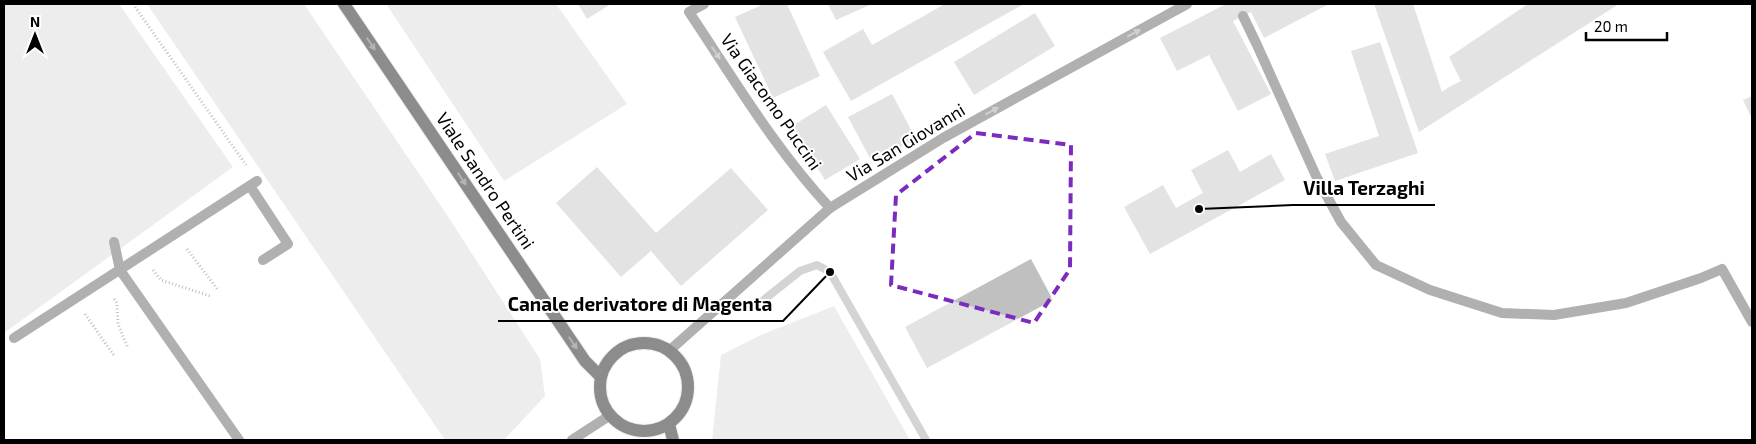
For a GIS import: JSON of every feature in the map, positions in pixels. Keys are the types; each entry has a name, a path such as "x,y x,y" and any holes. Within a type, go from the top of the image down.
{"main road":[{"name":"Viale Sandro Pertini","path":"344,4 585,361 600,376"},
{"path":"636,343 651,343 670,350 685,369 688,384 687,400 680,414 669,424 652,431 636,432 621,426 609,416 603,406 599,392 600,376 606,362 617,351 636,343"},
{"path":"669,424 673,440"}],"street":[{"name":"Via Giacomo Puccini","path":"704,4 689,12 784,155 805,182 830,208"},
{"name":"Via San Giovanni","path":"670,350 830,208 943,138 1187,4"},
{"path":"1243,16 1317,178 1341,222 1376,265 1430,290 1502,313 1554,315 1626,303 1722,269 1752,322"},
{"path":"14,338 253,183 288,244 263,260"},
{"path":"114,242 120,270 239,440"},
{"path":"572,440 609,416"}],"path":[{"path":"133,4 253,183"},
{"path":"176,234 218,290"},
{"path":"161,280 210,296"},
{"path":"74,299 115,356"},
{"path":"117,303 118,324 128,348"}],"highlighted area":[{"path":"976,133 1071,145 1070,269 1034,323 891,285 896,195"}],"shaded area":[{"path":"4,4 119,4 233,167 4,333"},
{"path":"147,4 304,4 447,215 540,359 545,396 504,440 445,440"},
{"path":"386,4 556,4 627,104 504,181"},
{"path":"834,306 910,440 712,440 721,355 761,335"}],"building":[{"path":"578,4 611,4 587,19"},
{"path":"764,4 787,4 820,76 773,98 735,17"},
{"path":"828,4 872,4 836,20"},
{"path":"945,4 1024,4 851,101 823,52 863,29 872,45"},
{"path":"1226,4 1329,4 1264,38 1251,12 1233,21 1271,94 1238,111 1209,55 1177,71 1160,38"},
{"path":"1374,4 1413,4 1442,92 1461,81 1449,57 1528,4 1619,4 1419,132"},
{"path":"1035,13 1055,46 974,95 954,62"},
{"path":"1380,42 1418,153 1335,181 1325,154 1379,136 1351,51"},
{"path":"892,94 916,139 872,162 848,117"},
{"path":"1752,96 1752,119 1743,100"},
{"path":"826,105 860,159 825,180 792,126"},
{"path":"1228,150 1240,172 1271,154 1285,180 1150,254 1124,207 1163,185 1176,208 1203,193 1191,170"},
{"path":"597,167 656,233 731,168 768,210 681,286 651,251 621,277 556,203"},
{"path":"1031,259 1053,300 927,368 905,327"}],"waterway":[{"path":"761,302 800,271 817,265 830,272 926,440"}],"place":[{"name":"Villa Terzaghi","path":"1199,209"},
{"name":"Canale derivatore di Magenta","path":"830,272"}]}
